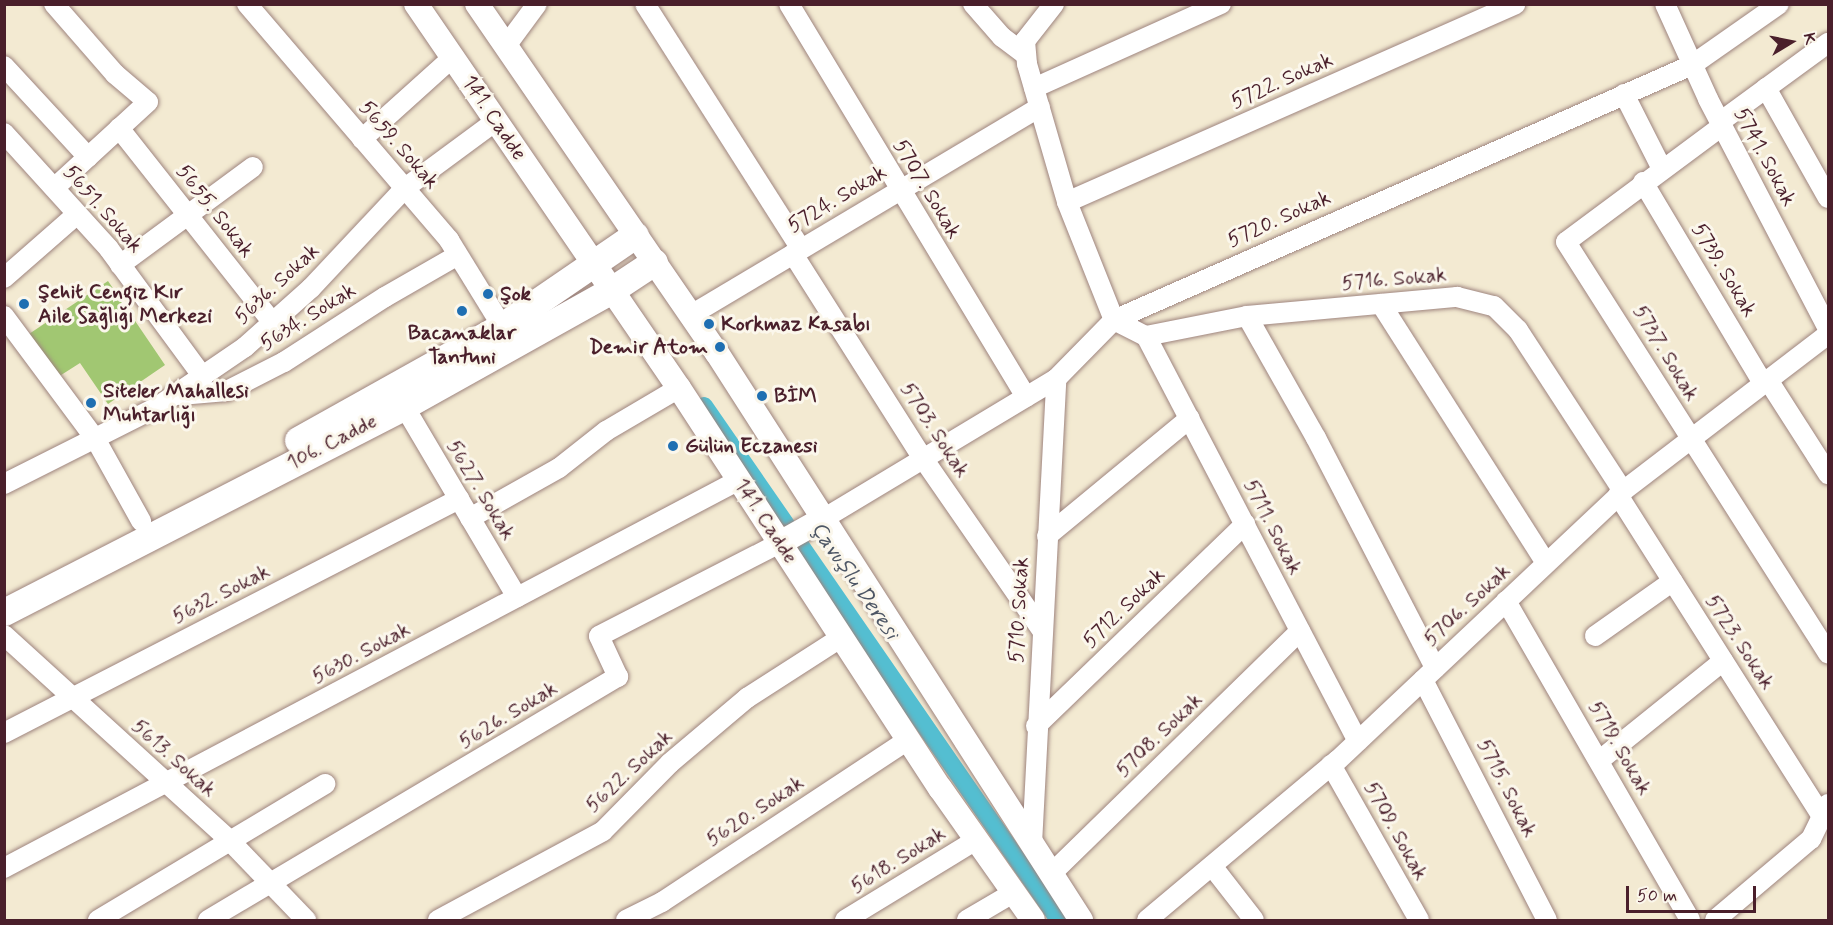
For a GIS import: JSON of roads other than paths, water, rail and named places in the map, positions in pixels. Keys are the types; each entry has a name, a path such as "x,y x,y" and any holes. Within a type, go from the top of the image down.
{"main road":[{"name":"106. Cadde","path":"4,592 312,432 502,326 595,265 629,239"},
{"name":"106. Cadde","path":"4,612 404,406 612,290 647,267"}],"street":[{"path":"54,4 115,74 148,102 54,188"},
{"name":"5659. Sokak","path":"247,4 405,188 458,255 502,326"},
{"name":"141. Cadde","path":"416,4 679,387 909,739 1033,921"},
{"path":"477,4 647,267 691,315 1081,921"},
{"path":"506,46 537,4"},
{"name":"5703. Sokak","path":"645,4 922,457 1042,630"},
{"name":"5707. Sokak","path":"789,4 1026,397"},
{"path":"973,4 1002,37 1026,55"},
{"path":"1054,4 1025,41 1034,88 1067,202 1114,320 1146,336"},
{"path":"1034,88 1221,4"},
{"name":"5722. Sokak","path":"1067,202 1515,4"},
{"name":"5741. Sokak","path":"1665,4 1721,124 1828,328"},
{"name":"5720. Sokak","path":"823,519 922,457 1056,379 1114,320 1692,64 1779,4"},
{"name":"5737. Sokak","path":"1828,43 1566,242 1828,654"},
{"path":"362,139 453,57"},
{"path":"4,66 88,157"},
{"path":"1767,88 1828,198"},
{"path":"1624,94 1662,169"},
{"name":"5724. Sokak","path":"691,315 1040,107"},
{"name":"5636. Sokak","path":"4,483 96,440 176,395 203,377 311,288 405,188 496,121"},
{"name":"5655. Sokak","path":"119,129 272,322"},
{"name":"5651. Sokak","path":"4,133 120,265 203,377"},
{"path":"120,265 253,167"},
{"name":"5739. Sokak","path":"1643,182 1765,382 1828,474"},
{"path":"4,278 77,214"},
{"name":"5634. Sokak","path":"176,395 227,391 284,362 385,297 458,255"},
{"name":"5716. Sokak","path":"1146,336 1247,316 1457,297 1494,306 1518,330 1620,493"},
{"path":"1381,304 1546,563"},
{"path":"4,315 11,338 96,440 141,522"},
{"name":"5715. Sokak","path":"1247,316 1316,438 1547,921"},
{"name":"5706. Sokak","path":"1147,921 1358,741 1620,493 1828,334"},
{"name":"5711. Sokak","path":"1146,336 1358,741"},
{"name":"5710. Sokak","path":"1032,844 1036,726 1056,379"},
{"path":"470,518 559,468 606,431 679,387"},
{"name":"5627. Sokak","path":"404,406 517,597"},
{"path":"1047,536 1190,418"},
{"name":"5630. Sokak","path":"4,868 739,480"},
{"name":"5723. Sokak","path":"1620,493 1723,660 1826,814"},
{"name":"5632. Sokak","path":"4,733 459,499"},
{"path":"781,543 823,519"},
{"name":"5712. Sokak","path":"1036,726 1245,524"},
{"name":"5626. Sokak","path":"208,921 618,677 599,636 781,543"},
{"path":"1595,636 1673,581"},
{"name":"5719. Sokak","path":"1506,601 1600,760 1690,921"},
{"name":"5708. Sokak","path":"1051,874 1300,632"},
{"name":"5613. Sokak","path":"4,636 70,699 167,782 230,841 306,921"},
{"name":"5622. Sokak","path":"438,921 603,831 670,763 747,698 842,637"},
{"path":"1600,760 1723,660"},
{"name":"5620. Sokak","path":"626,921 662,902 909,739"},
{"name":"5709. Sokak","path":"1331,765 1419,921"},
{"path":"98,921 325,784"},
{"path":"1715,921 1811,839 1826,814"},
{"name":"5618. Sokak","path":"845,921 976,840"},
{"path":"1212,866 1254,921"},
{"path":"968,921 1013,893"}],"waterway":[{"name":"Çavuşlu Deresi","path":"704,406 1059,920"}],"place":[{"name":"Şok","path":"488,294"},
{"name":"Şehit Cengiz Kır Aile Sağlığı Merkezi","path":"24,304"},
{"name":"Bacanaklar Tantuni","path":"462,311"},
{"name":"Korkmaz Kasabı","path":"709,324"},
{"name":"Demir Atom","path":"720,347"},
{"name":"BİM","path":"762,396"},
{"name":"Siteler Mahallesi Muhtarlığı","path":"91,403"},
{"name":"Gülün Eczanesi","path":"673,446"}]}
